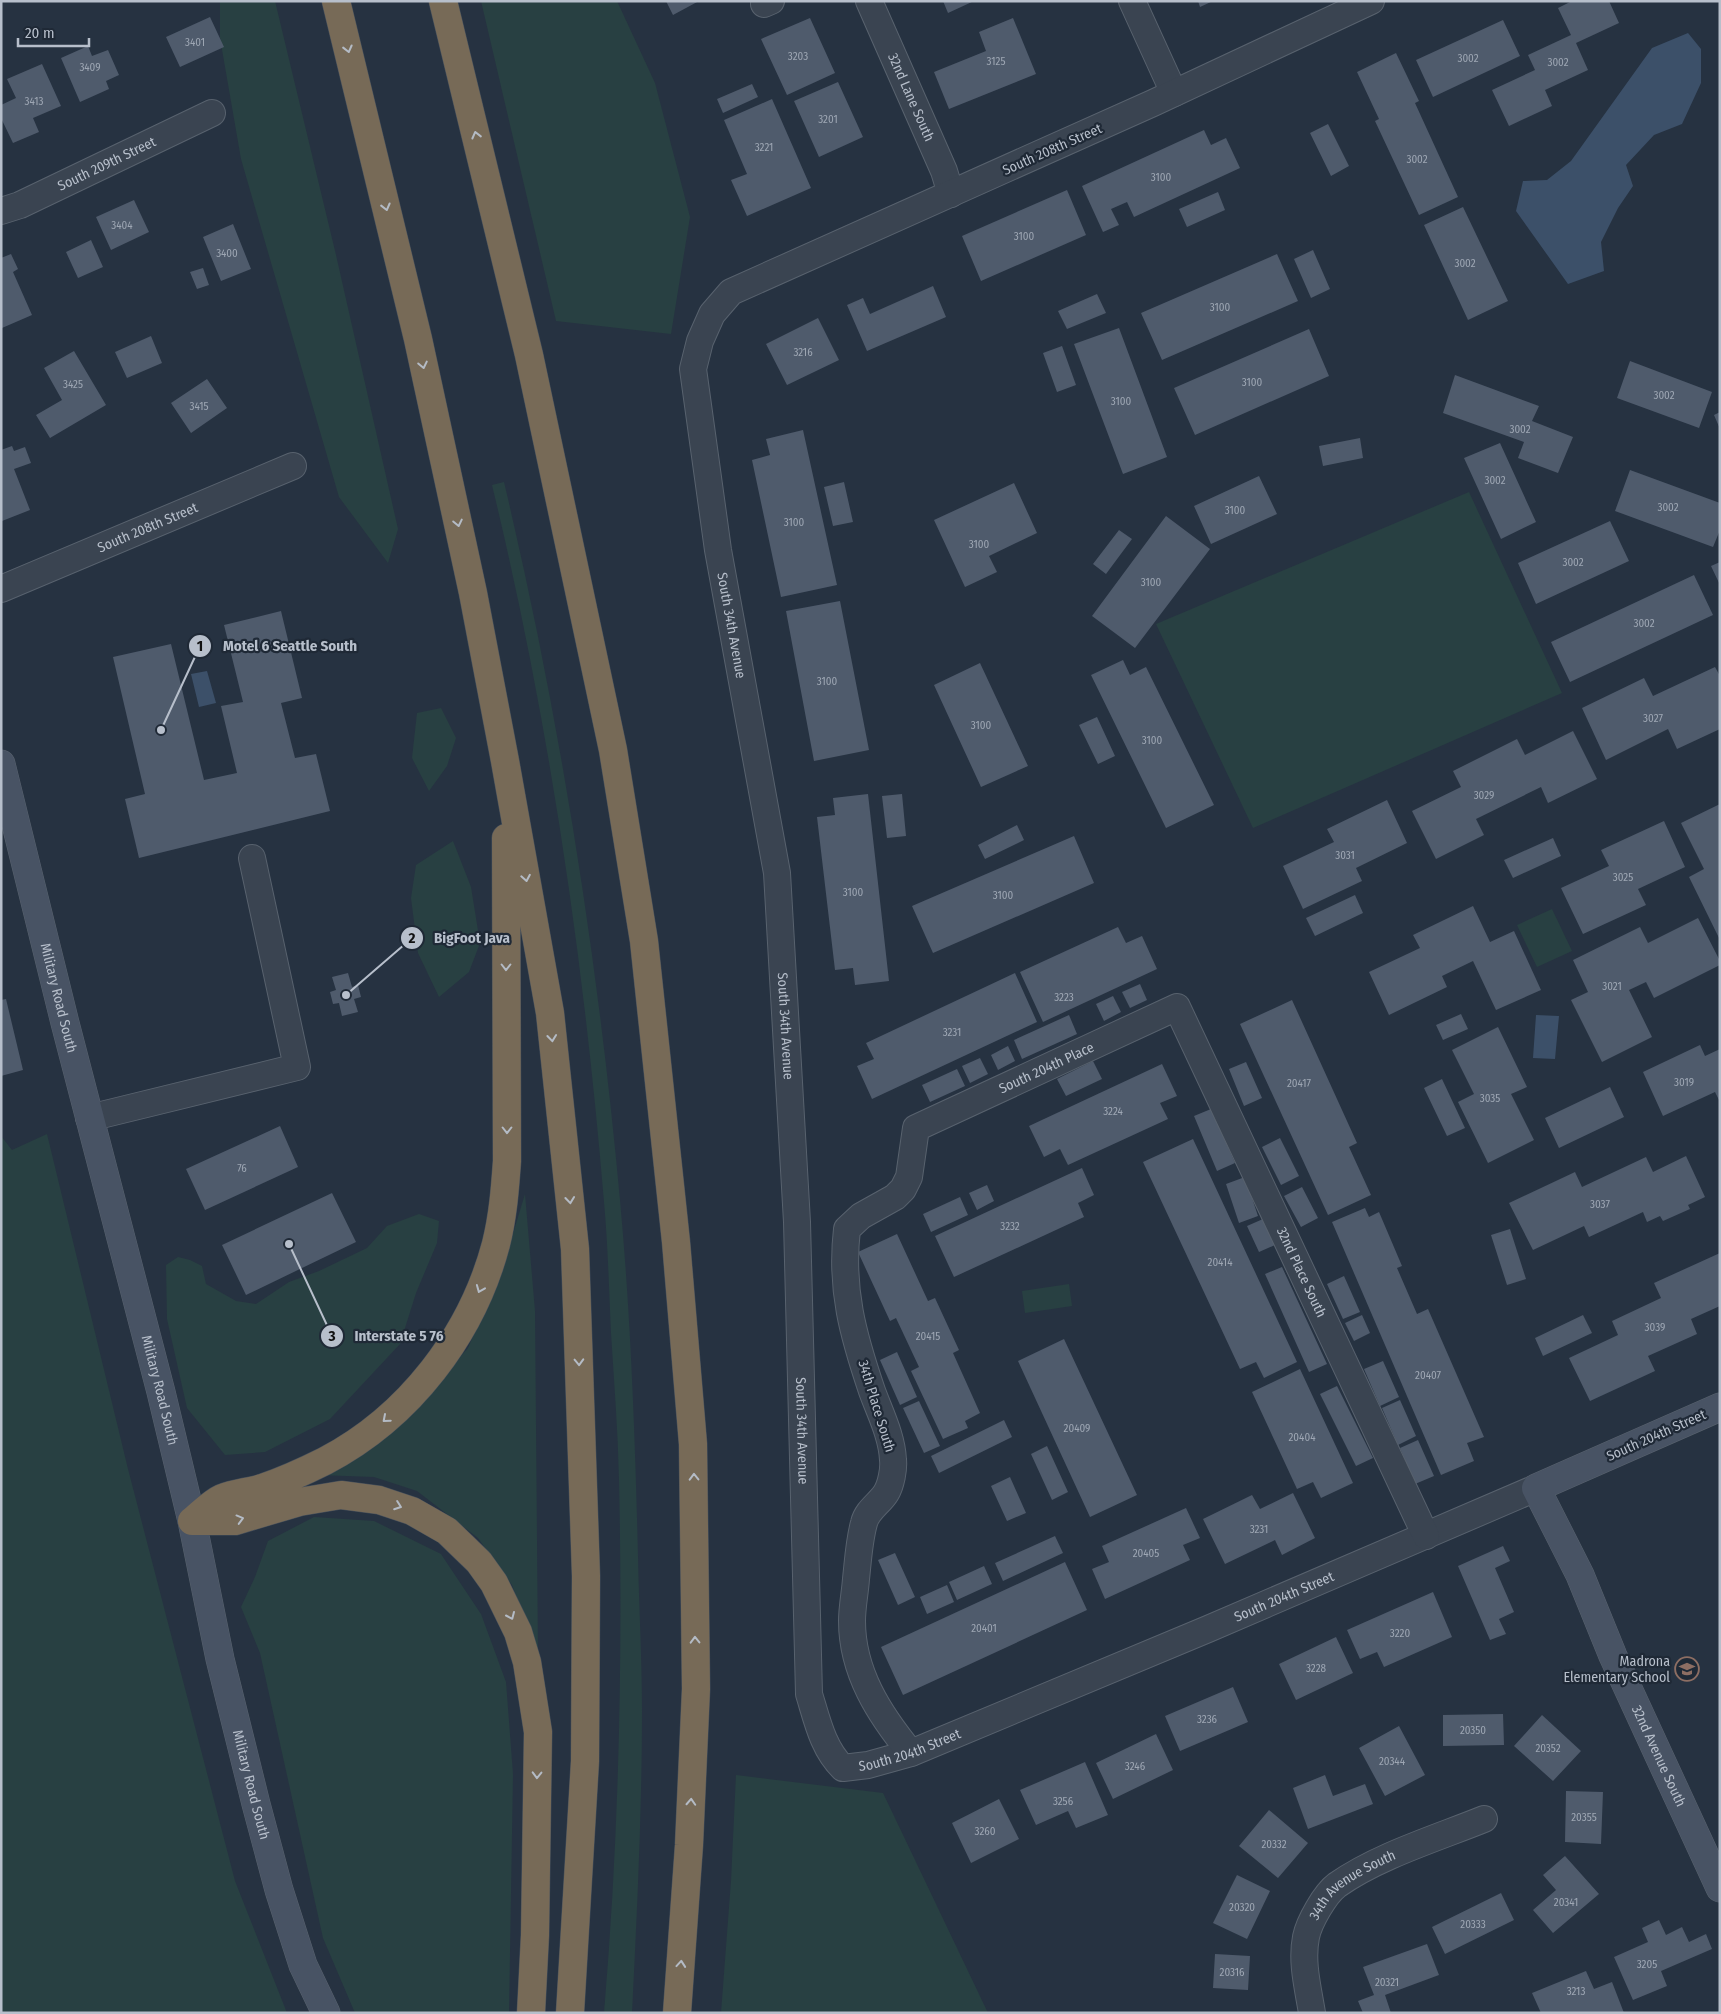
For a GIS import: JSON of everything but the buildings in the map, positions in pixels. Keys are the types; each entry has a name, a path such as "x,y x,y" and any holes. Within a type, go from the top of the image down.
{"highway":[{"path":"336,1 420,348 473,593 550,1013 575,1249 586,1566 585,1761 570,2013"},
{"path":"443,1 531,364 613,750 644,941 676,1242 694,1444 696,1690 688,1854 677,2013"},
{"path":"192,1521 220,1499 263,1488 325,1461 354,1444 382,1423 410,1398 450,1347 472,1308 487,1273 504,1203 507,1161 505,761"},
{"path":"192,1521 235,1521 299,1502 341,1496 379,1500 412,1511 447,1532 479,1562 494,1583 518,1632 527,1662 538,1732 535,1935 531,2013"}],"main road":[{"name":"Military Road South","path":"1,764 89,1118 161,1392 192,1521 220,1659 264,1835 303,1965 326,2013"},
{"name":"South 204th Street","path":"1536,1488 1720,1407"},
{"name":"32nd Avenue South","path":"1536,1488 1580,1575 1613,1656 1720,1888"}],"street":[{"name":"32nd Lane South","path":"869,1 944,171 951,194"},
{"path":"1132,1 1174,93"},
{"name":"South 208th Street","path":"730,292 1174,93 1371,1"},
{"name":"South 209th Street","path":"1,210 20,205 212,113"},
{"name":"South 34th Avenue","path":"730,292 712,314 700,341 693,369 718,550 777,873 797,1222 810,1694 820,1732 833,1759 843,1768"},
{"name":"South 208th Street","path":"1,589 293,466"},
{"path":"89,1118 297,1067 252,858"},
{"name":"South 204th Place","path":"916,1128 1177,1007"},
{"name":"32nd Place South","path":"1177,1007 1426,1536"},
{"name":"34th Place South","path":"910,1753 892,1730 870,1695 858,1666 853,1641 852,1619 859,1549 864,1521 873,1507 887,1492 894,1462 891,1443 870,1386 847,1305 844,1279 844,1251 847,1228 861,1216 895,1197 903,1188 909,1177 916,1128"},
{"name":"South 204th Street","path":"843,1768 868,1765 910,1753 1536,1488"},
{"name":"34th Avenue South","path":"1312,2013 1305,1974 1306,1936 1316,1912 1336,1886 1390,1856 1484,1819"}],"green space":[{"path":"220,1 275,1 336,255 398,529 388,563 339,497 241,159 220,38"},
{"path":"481,1 617,1 655,83 690,217 671,334 556,321"},
{"path":"504,482 543,660 575,839 611,1110 624,1245 634,1422 642,1692 640,1824 632,2013 604,2013 613,1880 619,1746 620,1546 616,1406 604,1202 586,1021 562,841 531,662 492,485"},
{"path":"1469,492 1562,693 1253,828 1156,624"},
{"path":"441,708 456,738 447,766 429,791 412,758 417,713"},
{"path":"453,841 471,887 480,943 469,972 439,997 418,953 411,898 416,865"},
{"path":"1552,909 1572,951 1537,967 1517,925"},
{"path":"47,1134 128,1469 235,1881 287,2013 1,2013 1,1136 12,1150"},
{"path":"525,1194 535,1311 538,1655 512,1585 478,1538 417,1491 374,1477 318,1475 409,1416 468,1348 502,1270"},
{"path":"419,1214 439,1221 437,1243 416,1293 400,1344 330,1419 265,1452 225,1455 187,1408 167,1319 166,1265 178,1257 190,1260 202,1266 206,1284 236,1301 256,1304 289,1282 319,1271 367,1248 387,1226"},
{"path":"1069,1284 1072,1306 1025,1313 1022,1291"},
{"path":"314,1517 374,1521 441,1554 481,1614 506,1682 513,1774 509,2013 355,2013 323,1938 260,1653 241,1607 255,1577 268,1541"},
{"path":"736,1775 883,1793 988,2013 721,2013 731,1881"}],"water":[{"path":"1688,33 1701,49 1701,83 1682,124 1654,135 1626,165 1633,186 1618,208 1601,242 1604,271 1568,284 1516,211 1523,181 1547,180 1571,161 1652,48"},
{"path":"207,671 216,703 199,707 191,674"},
{"path":"1536,1015 1559,1016 1555,1059 1533,1058"}],"place":[{"name":"Motel 6 Seattle South","path":"161,730"},
{"name":"BigFoot Java","path":"346,995"},
{"name":"Interstate 5 76","path":"289,1244"},
{"name":"Madrona Elementary School","path":"1687,1669"}]}
